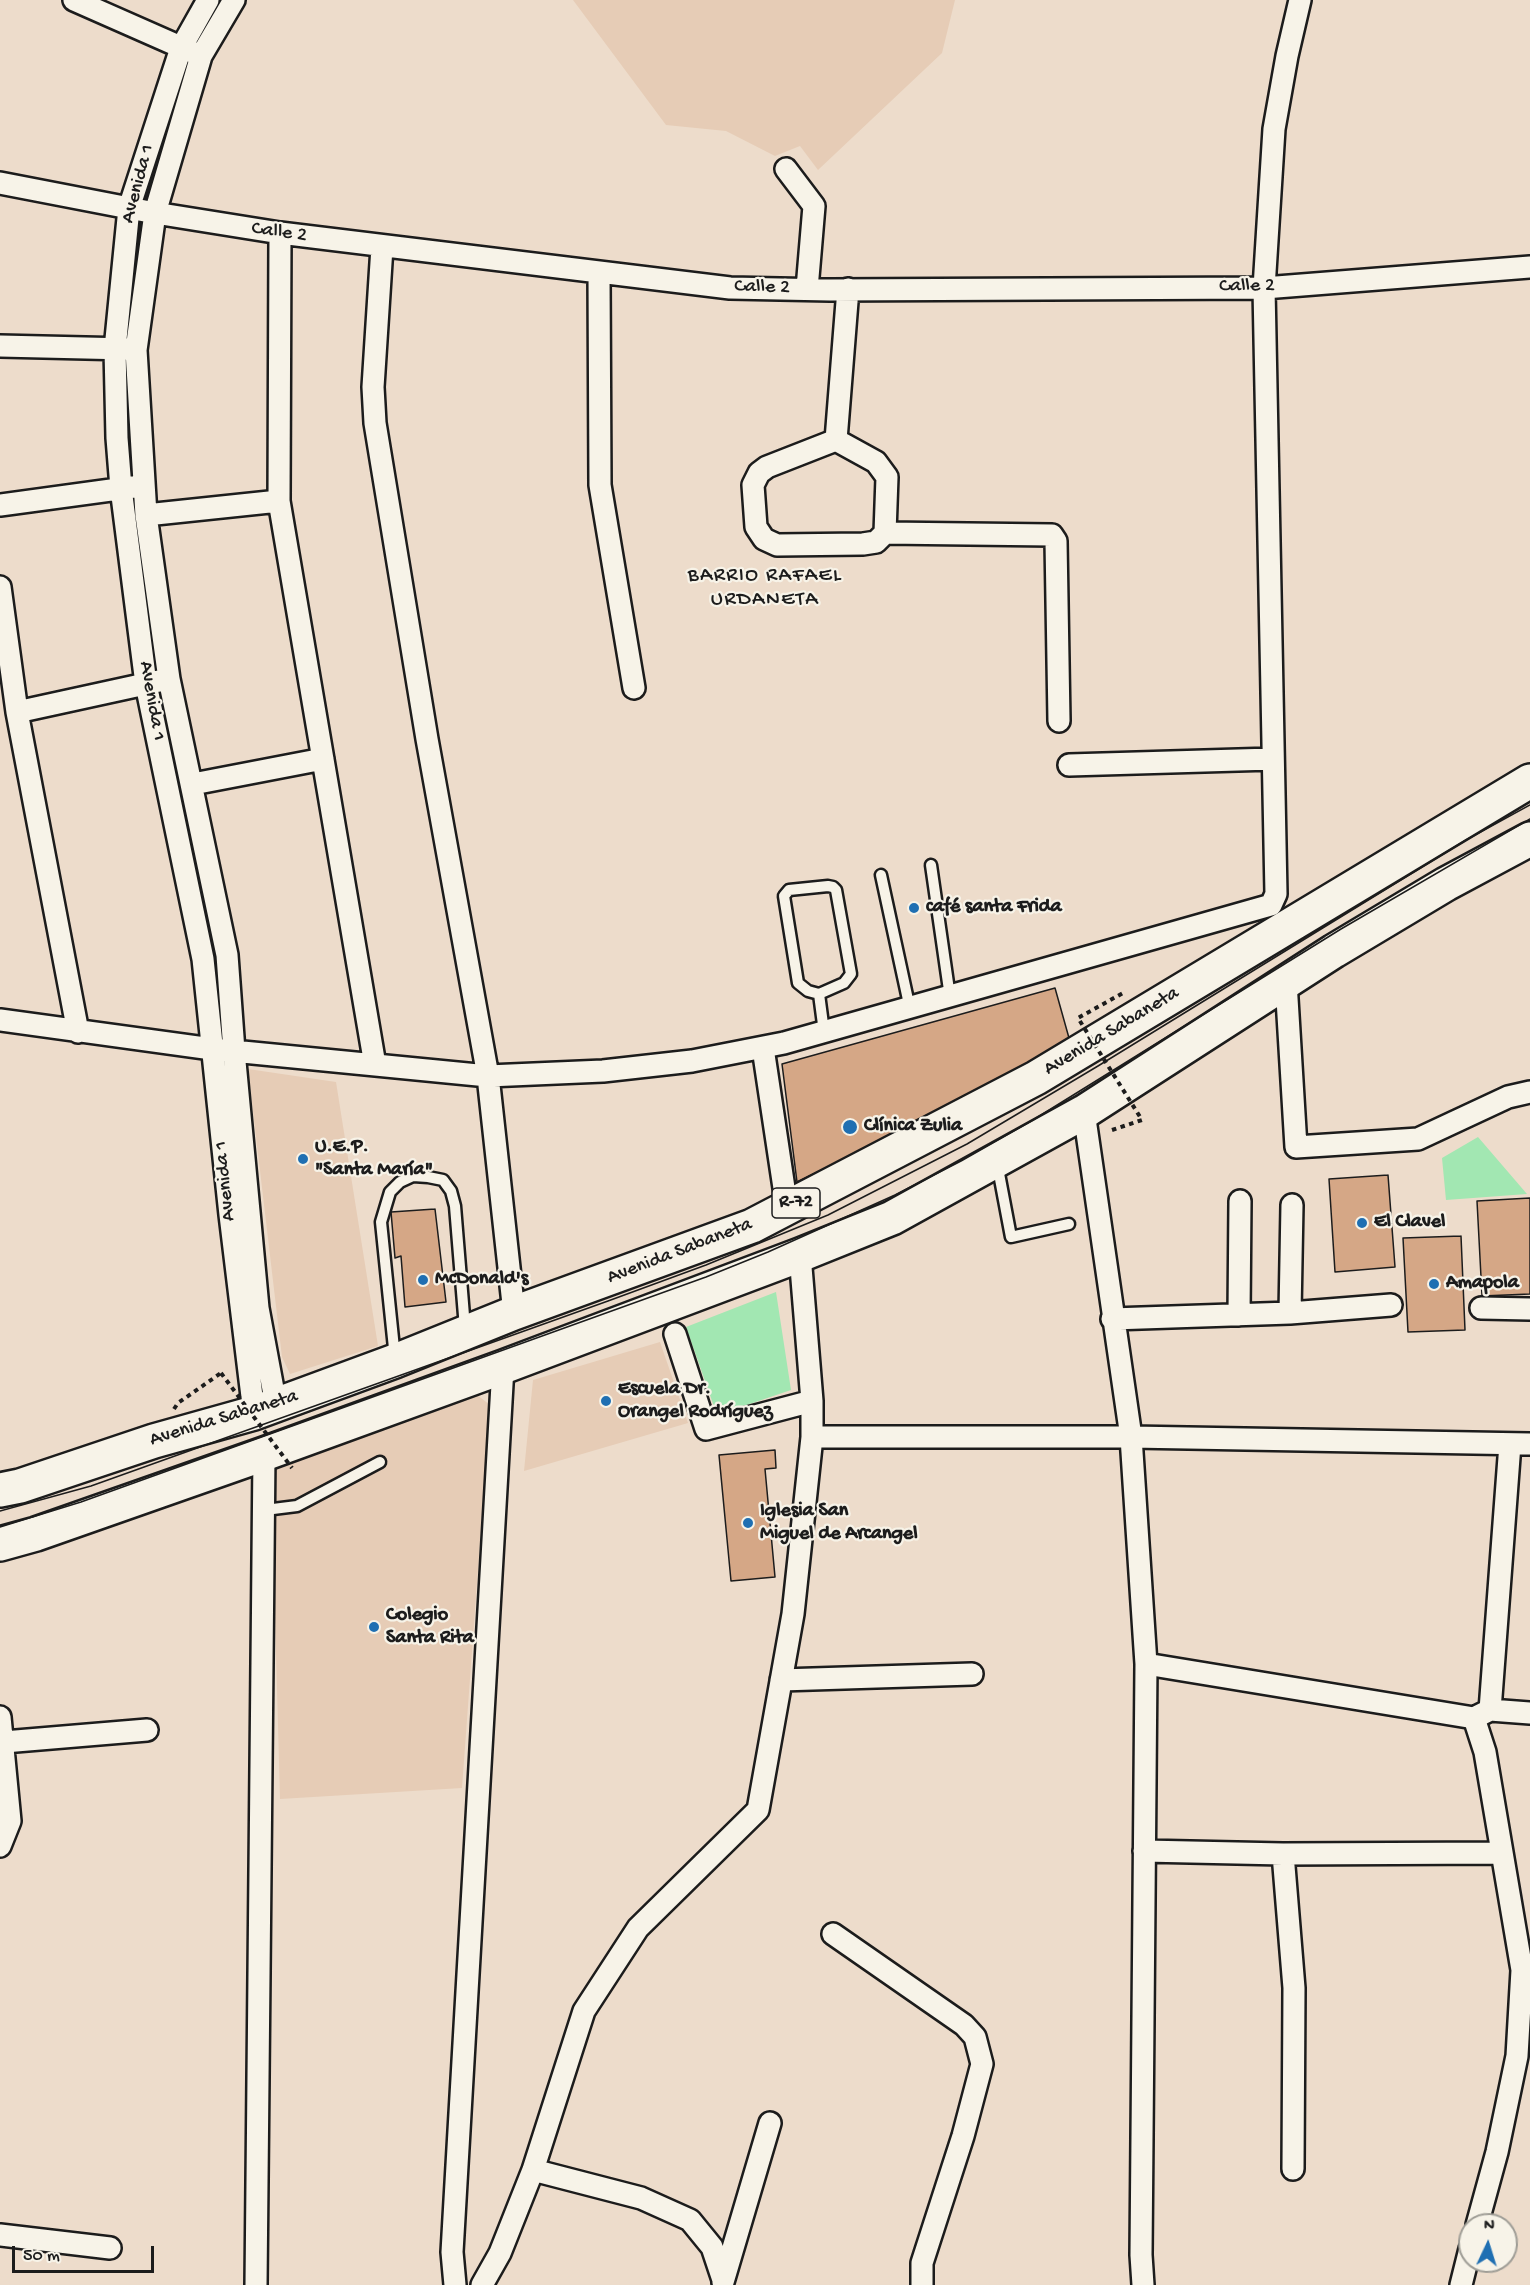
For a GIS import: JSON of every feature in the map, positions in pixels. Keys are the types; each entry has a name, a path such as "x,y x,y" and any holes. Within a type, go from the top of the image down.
{"main road":[{"name":"Avenida Sabaneta","path":"0,1490 20,1486 154,1441 265,1409 466,1334 514,1313 752,1226 1036,1078 1530,781"},
{"name":"R-72","path":"0,1544 278,1461 503,1367 892,1218 1084,1112 1286,982 1446,884 1530,839"}],"street":[{"path":"74,0 201,56"},
{"name":"Avenida 1","path":"208,0 181,48 129,208 125,349 117,438 121,488 146,684 203,959 212,1049 265,1409"},
{"path":"234,0 201,56 155,213 125,349 169,678 227,955 265,1409"},
{"path":"0,1020 212,1049 488,1076 603,1071 763,1048 950,998 1270,905 1276,894 1264,288 1274,129 1299,0"},
{"path":"786,169 814,206 807,289"},
{"name":"Calle 2","path":"0,183 155,213 280,233 730,288 1264,288 1530,267"},
{"path":"280,233 279,501 375,1065"},
{"path":"382,247 373,387 375,423 427,740 488,1076 514,1313"},
{"path":"599,273 600,485 634,688"},
{"path":"836,440 848,289"},
{"path":"0,346 125,349"},
{"path":"836,440 876,462 887,477 885,533 876,542 863,544 777,545 764,539 756,527 753,485 759,473 766,467 836,440"},
{"path":"0,505 144,485"},
{"path":"146,515 279,501"},
{"path":"885,533 1048,533 1052,535 1056,542 1059,721"},
{"path":"0,587 17,712 78,1032"},
{"path":"17,712 169,678"},
{"path":"193,784 323,759"},
{"path":"1069,765 1272,759"},
{"path":"183,861 206,855"},
{"path":"1286,982 1296,1147 1418,1139 1508,1097 1530,1092"},
{"path":"763,1048 787,1208"},
{"path":"1084,1112 1112,1319 1131,1437 1146,1664 1141,2255 1143,2285"},
{"path":"1239,1315 1240,1201"},
{"path":"1290,1312 1292,1205"},
{"path":"482,2285 500,2253 533,2170 584,2011 638,1928 758,1810 793,1614 812,1437 812,1401 800,1255"},
{"path":"1112,1319 1239,1315 1391,1305"},
{"path":"1481,1308 1530,1309"},
{"path":"675,1334 706,1430 812,1401"},
{"path":"455,2285 452,2252 503,1367"},
{"path":"812,1437 1131,1437 1520,1444 1482,1714 1485,1752 1522,1970 1517,2056 1497,2152 1480,2213"},
{"path":"256,2285 265,1510 278,1461"},
{"path":"1146,1664 1482,1714 1530,1713"},
{"path":"781,1680 972,1674"},
{"path":"0,1717 10,1821 0,1846"},
{"path":"4,1742 147,1730"},
{"path":"1144,1851 1283,1854 1502,1853"},
{"path":"1283,1854 1294,1988 1293,2169"},
{"path":"833,1934 964,2025 975,2037 982,2064 963,2136 922,2263 922,2285"},
{"path":"723,2283 770,2123"},
{"path":"533,2170 641,2198 690,2220 712,2247 723,2283"},
{"path":"0,2235 110,2248"}],"lane":[{"path":"931,865 950,998"},
{"path":"881,875 910,1009"},
{"path":"833,886 836,890 851,975 844,983 819,994 808,991 798,983 784,896 789,890 833,886"},
{"path":"819,994 824,1032"},
{"path":"997,1160 1011,1237 1069,1224"},
{"path":"395,1361 381,1222 390,1192 400,1182 413,1176 443,1180 451,1191 455,1206 466,1334"},
{"path":"265,1510 297,1506 380,1462"}],"path":[{"path":"1113,1130 1142,1120 1078,1018 1123,993"},
{"path":"178,1403 221,1373 278,1461"}],"shaded area":[{"path":"573,0 955,0 942,53 818,170 800,146 775,156 726,131 666,125"},
{"name":"U.E.P. \"Santa María\"","path":"248,1069 336,1082 378,1346 290,1374 282,1357"},
{"name":"Escuela Dr. Orangel Rodríguez","path":"660,1342 688,1423 524,1471 533,1380"},
{"name":"Colegio Santa Rita","path":"472,1391 490,1405 462,1788 280,1799 271,1466"}],"green space":[{"path":"1478,1137 1527,1194 1446,1200 1442,1158"},
{"path":"776,1292 791,1390 717,1415 686,1327"}],"building":[{"name":"Clínica Zulia","path":"1055,988 1069,1038 1022,1072 797,1182 782,1064"},
{"name":"El Clavel","path":"1388,1175 1395,1267 1335,1272 1329,1179"},
{"path":"1530,1198 1530,1294 1482,1296 1477,1201"},
{"name":"McDonald's","path":"435,1209 446,1302 405,1307 401,1256 395,1258 391,1212"},
{"name":"Amapola","path":"1461,1236 1465,1330 1408,1332 1403,1238"},
{"name":"Iglesia San Miguel de Arcangel","path":"775,1450 776,1468 765,1469 775,1577 731,1581 719,1455"}],"tram line":[{"path":"0,1511 91,1486 706,1265 828,1215 967,1144 1466,840 1530,805"},
{"path":"0,1527 81,1502 706,1277 895,1195 1033,1120 1341,929 1530,819"}],"place":[{"name":"café santa Frida","path":"914,908"},
{"name":"Clínica Zulia","path":"850,1127"},
{"name":"U.E.P. \"Santa María\"","path":"303,1159"},
{"name":"El Clavel","path":"1362,1223"},
{"name":"McDonald's","path":"423,1280"},
{"name":"Amapola","path":"1434,1284"},
{"name":"Escuela Dr. Orangel Rodríguez","path":"606,1401"},
{"name":"Iglesia San Miguel de Arcangel","path":"748,1523"},
{"name":"Colegio Santa Rita","path":"374,1627"}],"district":[{"name":"BARRIO RAFAEL URDANETA","path":"765,589"}]}
